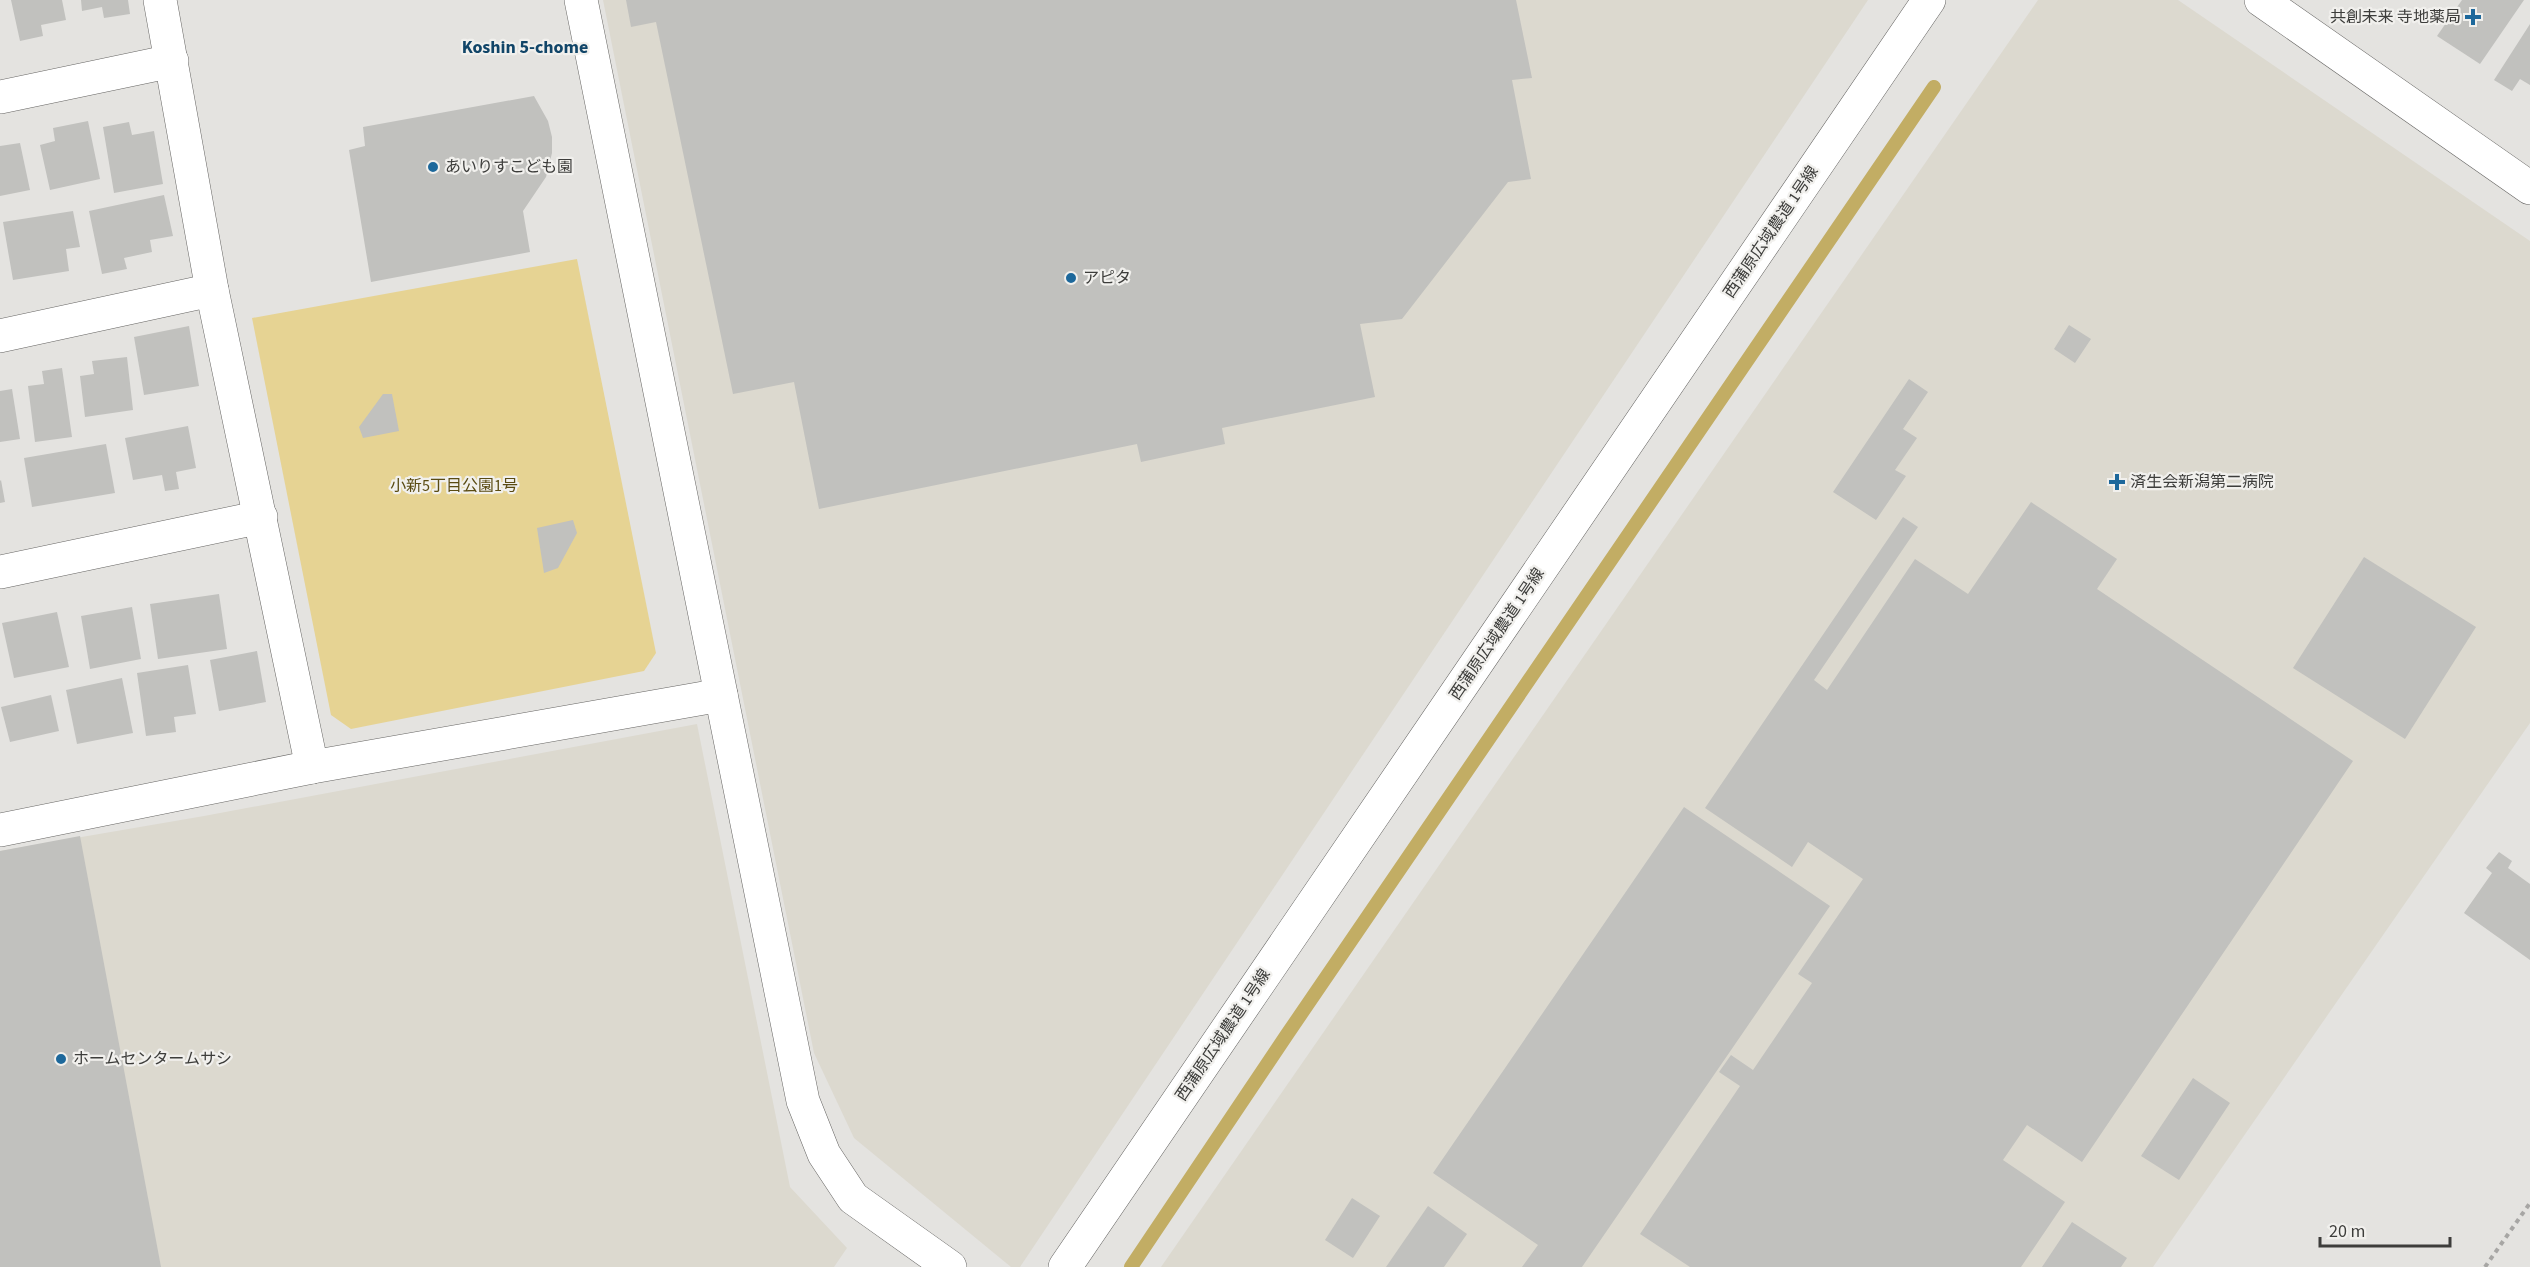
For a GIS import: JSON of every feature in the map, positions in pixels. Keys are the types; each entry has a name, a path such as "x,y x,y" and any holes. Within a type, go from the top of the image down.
{"street":[{"path":"160,0 212,290 312,767"},
{"path":"580,0 803,1101 824,1154 853,1198 950,1267"},
{"name":"西蒲原広域農道 1号線","path":"1065,1267 1929,0"},
{"path":"2261,0 2530,188"},
{"path":"0,97 172,61"},
{"path":"0,336 212,290"},
{"path":"0,572 261,518"},
{"path":"0,830 312,767 721,695"}],"path":[{"path":"2485,1267 2530,1203"}],"shaded area":[{"path":"603,0 1868,0 1020,1267 1011,1267 854,1138 814,1053"},
{"name":"済生会新潟第二病院","path":"2038,0 2178,0 2530,241 2530,723 2153,1267 1161,1267"},
{"path":"697,724 790,1187 847,1248 834,1267 0,1267 0,851 204,816"}],"green space":[{"name":"小新5丁目公園1号","path":"577,259 656,653 644,671 351,729 331,715 252,318"}],"building":[{"path":"11,0 62,0 66,20 41,25 43,36 20,41"},
{"path":"81,0 128,0 130,14 104,18 102,7 82,11"},
{"name":"アピタ","path":"626,0 1516,0 1532,78 1512,80 1531,179 1508,182 1402,319 1360,324 1375,397 1222,428 1225,444 1141,462 1137,444 819,509 794,382 733,394 656,22 631,27"},
{"path":"2462,0 2524,0 2480,64 2437,36"},
{"path":"2530,24 2530,85 2520,79 2512,91 2494,80"},
{"path":"534,96 548,121 552,137 552,153 546,177 523,211 530,252 371,282 349,150 365,146 363,127"},
{"path":"88,121 100,179 50,190 40,145 55,141 53,128"},
{"path":"129,122 132,135 154,131 163,184 114,193 103,127"},
{"path":"20,143 30,190 0,196 0,146"},
{"path":"164,195 173,236 150,240 152,252 124,258 127,269 102,274 89,211"},
{"path":"73,211 80,247 66,249 69,271 13,280 3,222"},
{"path":"2069,325 2091,339 2075,363 2054,349"},
{"path":"189,326 199,386 144,395 134,337"},
{"path":"127,357 133,410 85,417 80,376 94,374 92,361"},
{"path":"62,368 72,437 35,442 28,386 44,384 42,371"},
{"path":"1909,379 1928,392 1903,429 1917,438 1895,470 1906,476 1876,520 1833,492"},
{"path":"12,389 20,439 0,442 0,391"},
{"path":"383,394 392,394 399,431 363,438 359,427"},
{"path":"188,426 196,468 176,472 179,489 165,491 162,475 133,480 125,438"},
{"path":"106,444 115,493 32,507 24,458"},
{"path":"0,481 5,502 0,503"},
{"path":"2031,502 2117,559 2097,589 2353,761 2082,1162 2027,1125 2003,1160 2065,1202 2021,1267 1690,1267 1640,1234 1740,1086 1719,1072 1731,1055 1753,1070 1812,983 1798,974 1863,879 1808,842 1792,867 1705,808 1903,517 1918,527 1814,680 1827,690 1915,559 1968,594"},
{"path":"573,520 577,533 558,568 544,573 537,528"},
{"path":"2364,557 2476,627 2405,739 2293,668"},
{"path":"219,594 227,649 158,659 150,604"},
{"path":"132,607 141,659 90,669 81,616"},
{"path":"57,612 69,667 14,678 2,623"},
{"path":"257,651 266,702 219,711 210,660"},
{"path":"188,665 196,714 174,717 176,732 146,736 137,673"},
{"path":"122,678 133,733 77,744 66,690"},
{"path":"51,695 59,731 10,742 1,707"},
{"path":"1684,807 1830,906 1582,1267 1522,1267 1538,1245 1433,1173"},
{"name":"ホームセンタームサシ","path":"80,836 161,1267 0,1267 0,851"},
{"path":"2499,852 2512,861 2508,868 2530,884 2530,960 2464,913 2492,873 2486,868"},
{"path":"2193,1078 2230,1103 2179,1180 2141,1156"},
{"path":"1352,1198 1380,1216 1353,1258 1325,1240"},
{"path":"1428,1206 1467,1234 1444,1267 1386,1267"},
{"path":"2072,1222 2127,1258 2121,1267 2042,1267"}],"waterway":[{"path":"1131,1267 1286,1036 1934,87"}],"place":[{"name":"共創未来 寺地薬局","path":"2473,17"},
{"name":"あいりすこども園","path":"433,167"},
{"name":"アピタ","path":"1071,278"},
{"name":"済生会新潟第二病院","path":"2117,482"},
{"name":"ホームセンタームサシ","path":"61,1059"}],"district":[{"name":"Koshin 5-chome","path":"525,47"}]}
